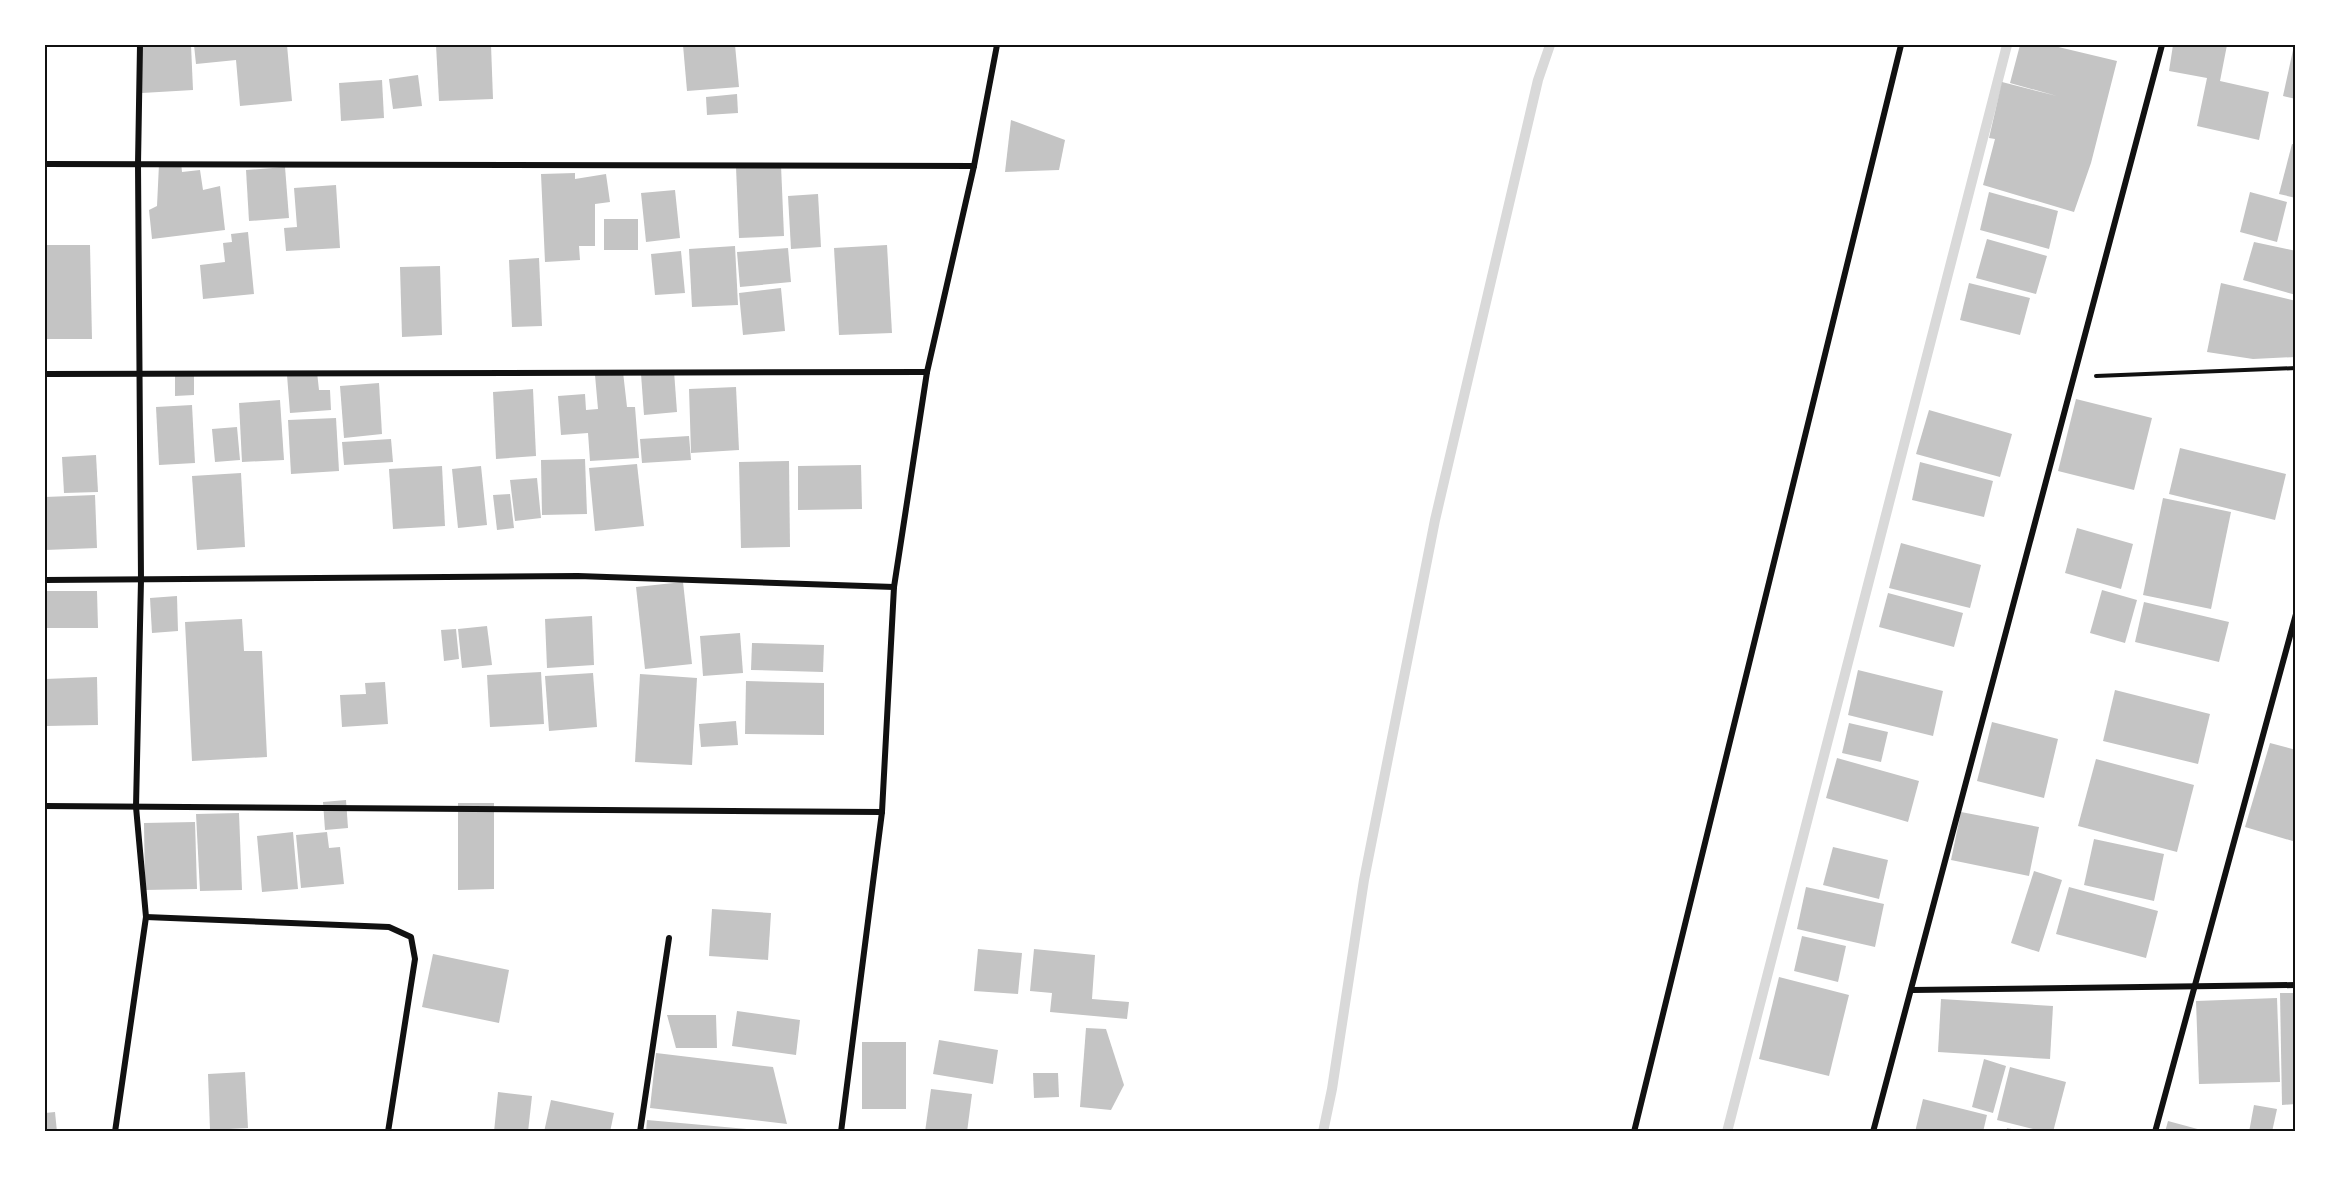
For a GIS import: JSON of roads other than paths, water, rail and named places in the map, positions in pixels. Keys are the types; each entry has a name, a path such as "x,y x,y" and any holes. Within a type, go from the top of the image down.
{"street":[{"path":"115,1132 146,916 136,807 141,580 138,164 140,45"},
{"path":"841,1132 882,812 894,587 927,372 974,166 997,45"},
{"path":"1634,1132 1900,45"},
{"path":"1873,1132 2162,45"},
{"path":"45,164 974,166"},
{"path":"45,374 927,372"},
{"path":"45,580 578,576 894,587"},
{"path":"2155,1132 2296,614"},
{"path":"45,806 882,812"},
{"path":"146,916 389,927 411,937 415,959 388,1132"},
{"path":"640,1132 669,938"},
{"path":"1912,990 2296,985"}],"waterway":[{"path":"1323,1132 1332,1089 1364,880 1435,520 1538,80 1550,45"},
{"path":"1727,1132 2007,45"}]}
